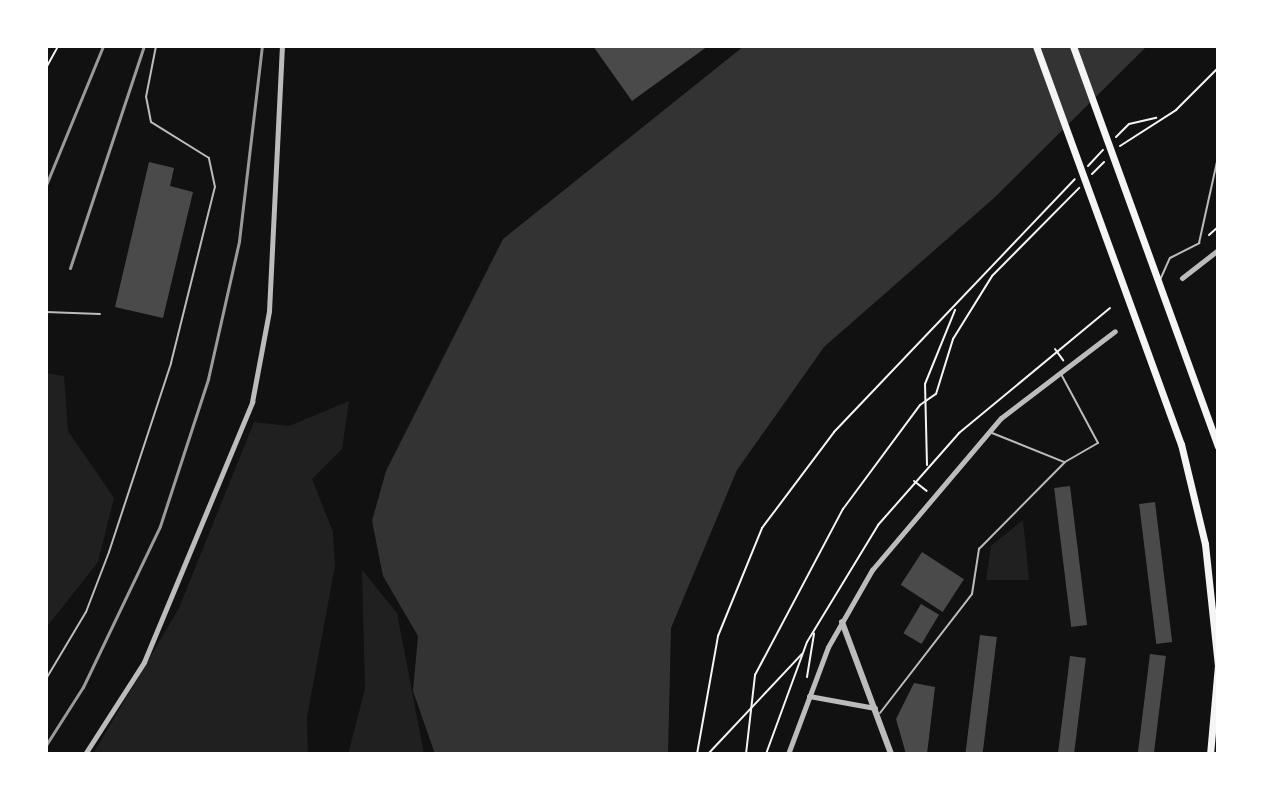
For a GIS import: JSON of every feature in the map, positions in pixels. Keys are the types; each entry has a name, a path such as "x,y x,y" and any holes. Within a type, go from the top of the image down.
{"main road":[{"path":"1036,46 1181,444 1205,544 1218,665 1210,754"},
{"path":"1073,46 1218,447"}],"street":[{"path":"85,754 144,662 252,402 269,311 282,46"},
{"path":"1182,278 1218,250"},
{"path":"788,754 833,638 931,495 989,431 1115,331"},
{"path":"842,622 891,754"},
{"path":"809,696 877,711"}],"lane":[{"path":"46,679 86,612 109,552 171,363 215,187 209,158 151,122 148,75 156,46"},
{"path":"1159,282 1170,258 1199,243 1218,157"},
{"path":"46,312 100,314"},
{"path":"877,711 972,594 979,549 1065,462 1098,443 1061,373"},
{"path":"989,431 1065,462"}],"path":[{"path":"46,68 58,46"},
{"path":"746,754 755,675 843,509 926,401 992,276 1134,131 1161,117 1218,68"},
{"path":"697,754 709,667 751,545 834,432 1129,124 1161,117"},
{"path":"1199,243 1218,227"},
{"path":"927,467 926,401 930,365 957,306"},
{"path":"1054,348 1068,368"},
{"path":"914,481 931,495"},
{"path":"814,629 833,638"},
{"path":"708,754 802,653"}],"shaded area":[{"path":"744,46 1147,46 994,198 824,347 737,470 671,628 668,754 435,754 413,691 418,636 383,576 372,521 386,471 503,239"},
{"path":"46,373 64,376 68,431 114,498 98,562 46,628"},
{"path":"349,401 342,449 312,479 333,532 335,566 307,717 308,754 93,754 179,608 254,422 289,426"},
{"path":"1023,520 1029,580 986,580 991,546"},
{"path":"362,570 397,613 424,754 348,754 365,689"}],"building":[{"path":"593,46 708,46 632,101"},
{"path":"149,162 174,168 170,186 193,192 163,318 115,307"},
{"path":"1070,486 1087,625 1071,627 1054,488"},
{"path":"1155,502 1172,642 1156,644 1139,504"},
{"path":"922,552 964,579 943,612 901,585"},
{"path":"921,604 939,615 921,644 903,633"},
{"path":"980,635 997,637 983,754 965,754"},
{"path":"1150,654 1166,656 1154,754 1138,754"},
{"path":"1070,656 1086,658 1074,754 1058,754"},
{"path":"914,683 935,687 927,754 906,754 896,719"}],"railway":[{"path":"46,185 103,46"},
{"path":"70,268 144,46"},
{"path":"46,745 83,687 160,526 208,379 239,241 262,46"}]}
